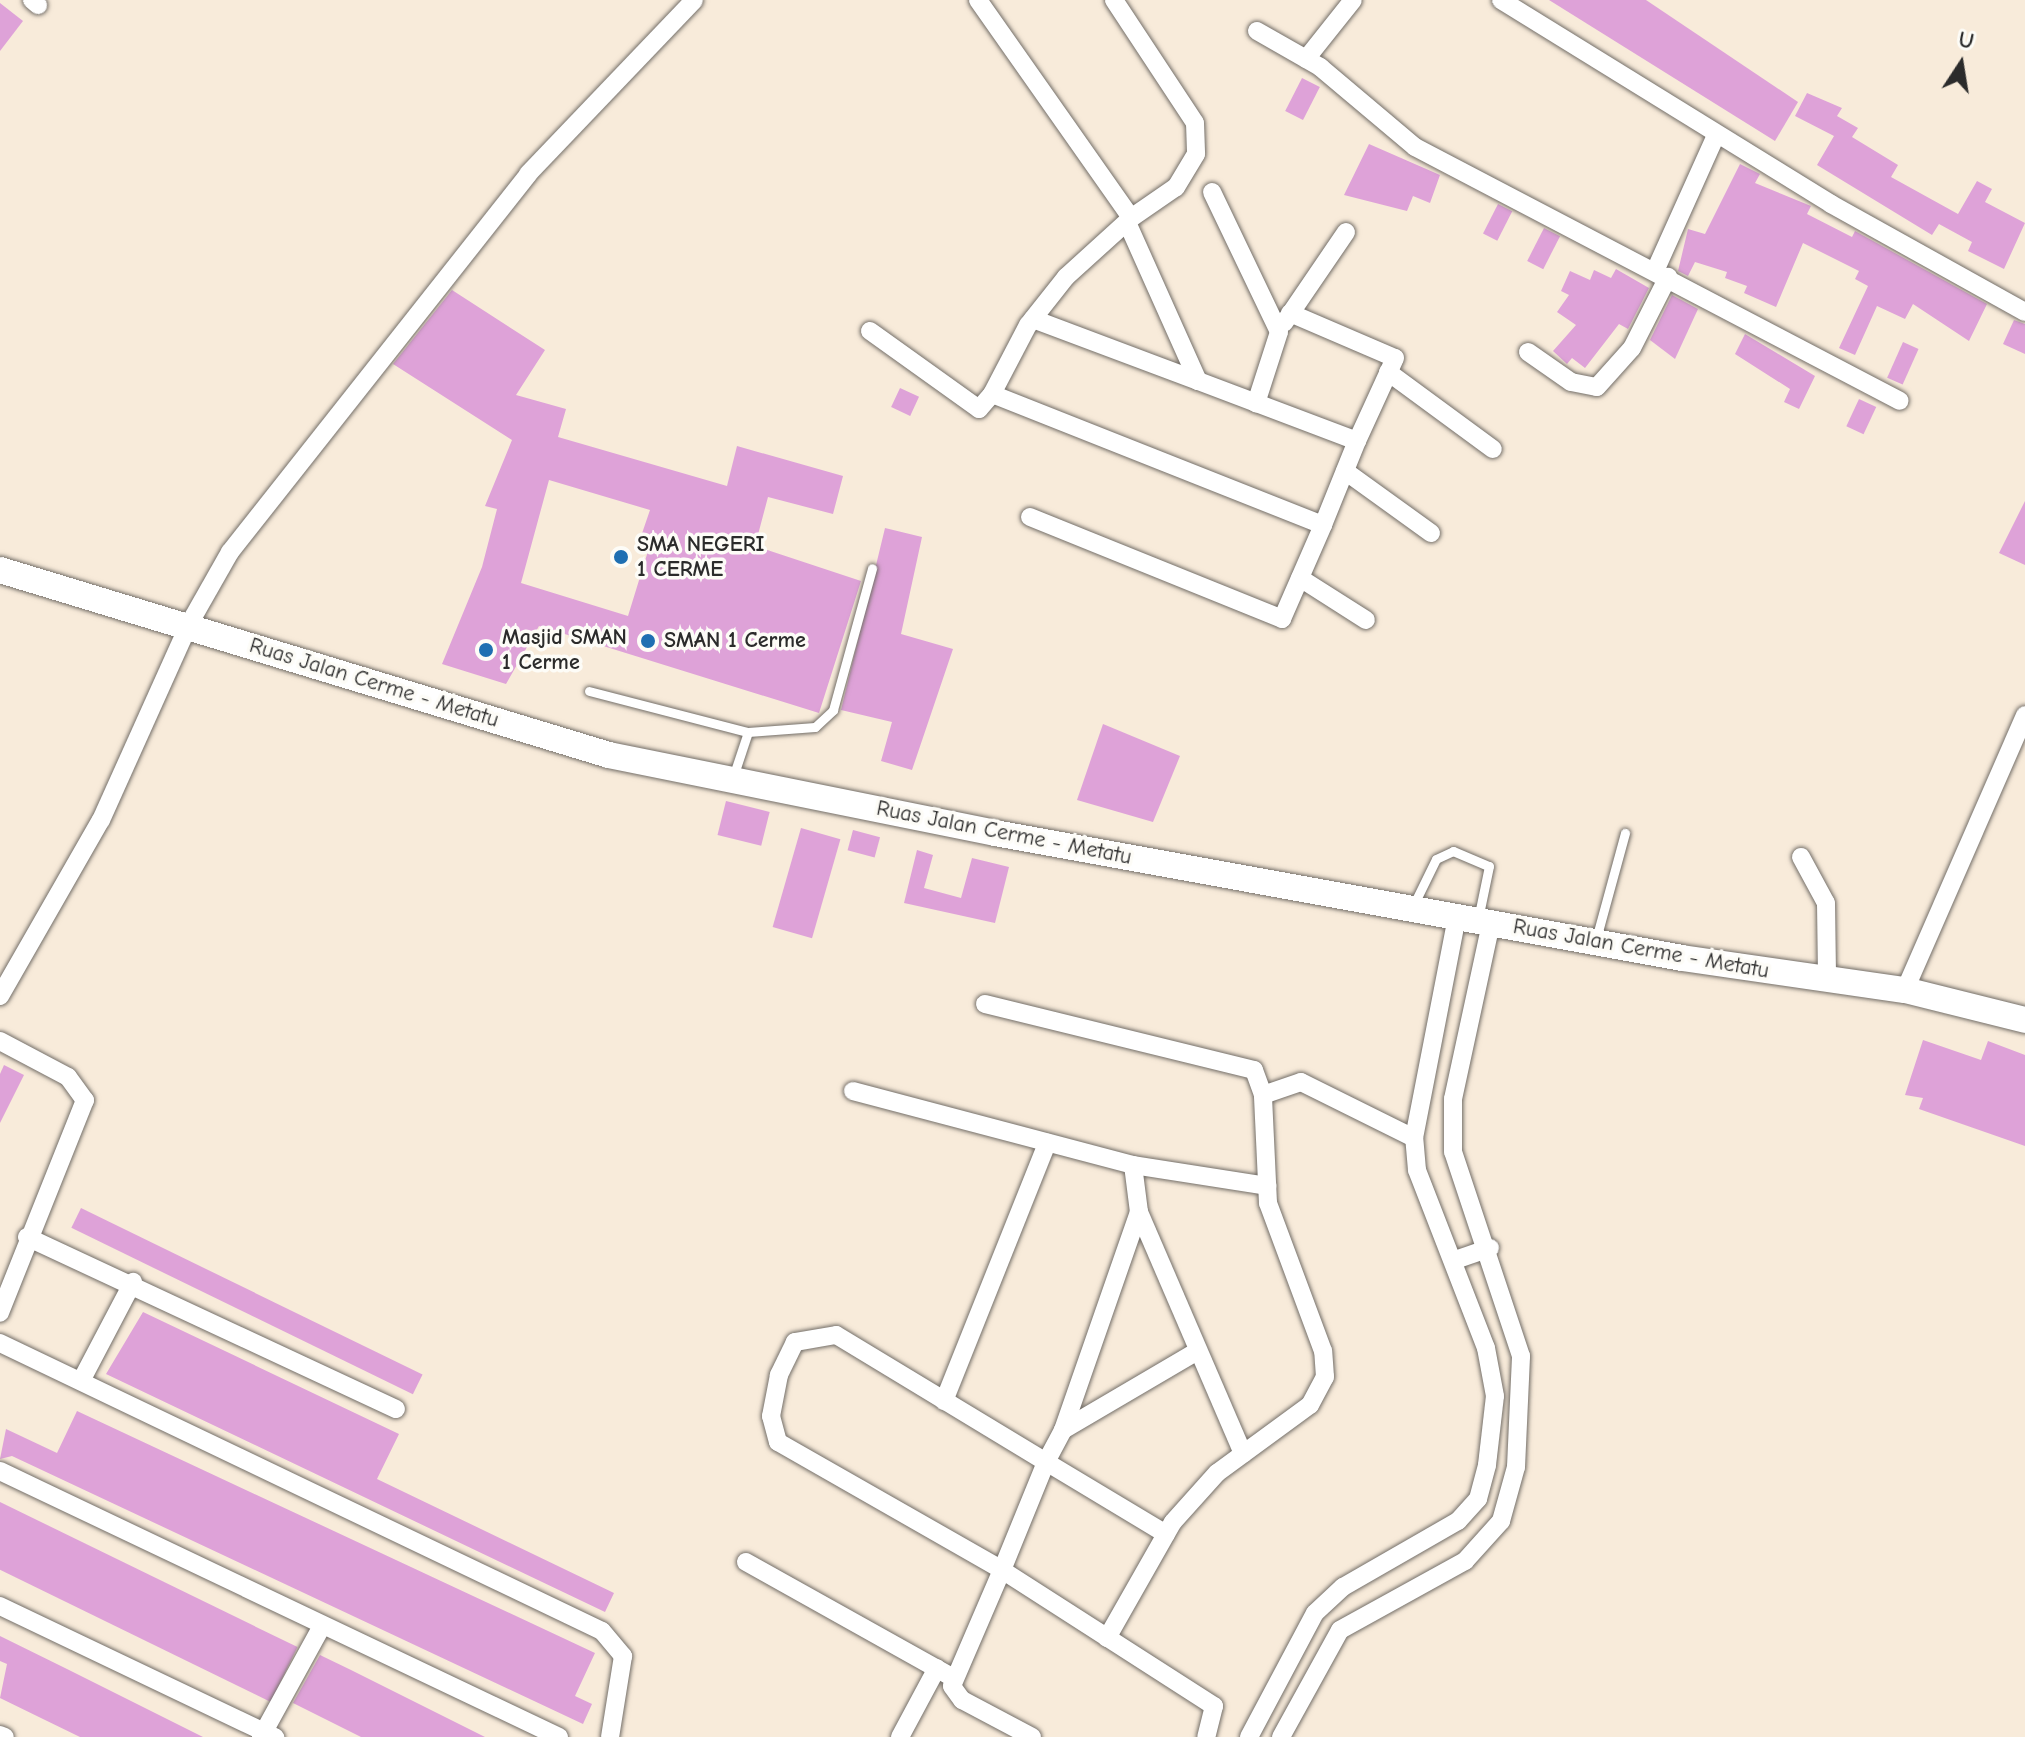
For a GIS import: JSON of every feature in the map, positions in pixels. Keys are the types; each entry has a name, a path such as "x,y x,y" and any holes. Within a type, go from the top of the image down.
{"main road":[{"name":"Ruas Jalan Cerme - Metatu","path":"0,570 609,755 1411,909 1595,942 1905,990 2025,1020"}],"street":[{"path":"0,996 107,808 188,626 230,552 528,174 694,0"},
{"path":"978,0 1129,220 1198,381"},
{"path":"870,331 979,409 992,394 1033,319 1066,277 1129,220 1176,187 1197,139 1166,71 1114,0"},
{"path":"1306,59 1353,0"},
{"path":"1501,0 1716,135 2025,312"},
{"path":"1257,31 1306,59 1415,147 1900,401"},
{"path":"1528,352 1571,382 1597,387 1632,348 1716,135"},
{"path":"1212,192 1279,332"},
{"path":"1256,403 1279,332 1346,232"},
{"path":"1030,517 1282,619 1395,358 1290,313"},
{"path":"1033,319 1357,441"},
{"path":"1388,372 1493,449"},
{"path":"992,394 1323,525"},
{"path":"1345,471 1431,533"},
{"path":"1300,578 1366,620"},
{"path":"1905,990 2025,715"},
{"path":"1801,857 1826,903 1827,979"},
{"path":"1249,1737 1315,1613 1343,1587 1458,1521 1478,1499 1495,1396 1472,1307 1417,1170 1414,1138 1475,920"},
{"path":"1281,1737 1340,1630 1465,1561 1501,1521 1523,1407 1521,1356 1507,1296 1453,1138 1453,1099 1475,920"},
{"path":"985,1004 1254,1070 1263,1095 1267,1186 1323,1351 1325,1377 1310,1405 1243,1454 1166,1534 1107,1638"},
{"path":"0,1041 68,1077 85,1100 27,1237 0,1313"},
{"path":"1263,1095 1301,1082 1414,1138"},
{"path":"853,1091 1133,1165 1267,1186"},
{"path":"944,1401 1047,1143"},
{"path":"1133,1165 1139,1212 1196,1352 1243,1454"},
{"path":"900,1737 944,1672 1002,1570 1046,1462 1063,1430 1139,1212"},
{"path":"27,1237 133,1282 396,1409"},
{"path":"1455,1260 1490,1248"},
{"path":"81,1381 133,1282"},
{"path":"1472,1307 1507,1296"},
{"path":"1166,1534 822,1332 786,1352 772,1433 1002,1570 1214,1706 1206,1737"},
{"path":"0,1343 602,1631 623,1656 610,1737"},
{"path":"1063,1430 1196,1352"},
{"path":"0,1471 559,1737"},
{"path":"1478,1499 1501,1521"},
{"path":"746,1562 944,1672 962,1700 1032,1737"},
{"path":"0,1606 266,1735 322,1626"}],"lane":[{"path":"589,691 748,732 794,734 826,722 872,568"},
{"path":"732,780 748,732"},
{"path":"1595,942 1625,833"},
{"path":"1411,909 1436,859 1453,851 1489,866 1475,920"}],"building":[{"path":"1549,0 1646,0 1798,102 1775,141"},
{"path":"0,3 23,21 0,51"},
{"path":"1302,78 1320,87 1303,120 1285,111"},
{"path":"1807,93 1842,108 1837,116 1858,128 1852,137 1898,165 1891,177 1958,214 1977,181 1992,189 1985,202 2025,223 2004,269 1968,251 1972,242 1939,224 1932,235 1817,165 1834,136 1795,116"},
{"path":"1369,144 1440,175 1430,203 1413,196 1407,211 1344,195"},
{"path":"1740,164 1760,174 1755,183 1811,206 1807,214 1852,237 1855,231 1987,304 1969,341 1913,304 1905,319 1877,306 1855,355 1839,348 1868,286 1855,279 1859,271 1803,243 1776,307 1744,293 1747,286 1725,278 1727,272 1695,262 1688,276 1678,271 1688,229 1705,234"},
{"path":"1498,204 1512,211 1497,241 1483,233"},
{"path":"1544,228 1560,236 1543,269 1527,261"},
{"path":"1616,269 1649,288 1628,329 1619,324 1585,368 1572,358 1567,364 1553,351 1576,325 1557,312 1569,295 1561,291 1570,271 1590,280 1594,270 1611,278"},
{"path":"452,290 545,350 516,395 566,409 558,437 727,486 737,446 843,476 833,514 768,497 755,546 861,581 819,713 539,626 506,684 442,664 482,567 497,509 485,506 512,440 393,364","holes":["549,480 650,510 637,548 648,551 628,616 521,583"]},
{"path":"1672,295 1698,309 1675,359 1650,340"},
{"path":"2014,320 2025,324 2025,354 2003,344"},
{"path":"1745,334 1815,376 1799,409 1784,402 1790,389 1735,354"},
{"path":"1903,342 1919,349 1903,385 1887,378"},
{"path":"900,388 919,397 910,416 891,407"},
{"path":"1859,399 1876,407 1864,434 1846,426"},
{"path":"2025,501 2025,565 1999,553"},
{"path":"885,528 922,537 901,634 953,649 912,770 881,761 892,722 841,710"},
{"path":"1103,724 1180,756 1153,822 1077,800"},
{"path":"726,801 770,812 761,846 718,835"},
{"path":"801,828 840,839 812,938 773,927"},
{"path":"853,830 880,837 875,858 848,850"},
{"path":"917,850 933,855 924,888 961,898 972,858 1009,867 995,923 904,903"},
{"path":"1923,1040 1981,1060 1988,1041 2025,1055 2025,1146 1919,1109 1923,1098 1905,1095"},
{"path":"4,1065 24,1075 0,1123 0,1074"},
{"path":"81,1208 423,1375 413,1394 71,1228"},
{"path":"143,1312 399,1434 377,1479 614,1593 605,1612 106,1374"},
{"path":"77,1411 595,1653 575,1696 592,1704 583,1724 12,1456 0,1459 6,1429 57,1453"},
{"path":"0,1502 298,1647 271,1702 0,1570"},
{"path":"0,1636 203,1737 80,1737 0,1698 7,1664 0,1661"},
{"path":"320,1655 485,1737 361,1737 293,1703"}],"place":[{"name":"SMA NEGERI 1 CERME","path":"621,557"},
{"name":"SMAN 1 Cerme","path":"648,641"},
{"name":"Masjid SMAN 1 Cerme","path":"486,650"}]}
